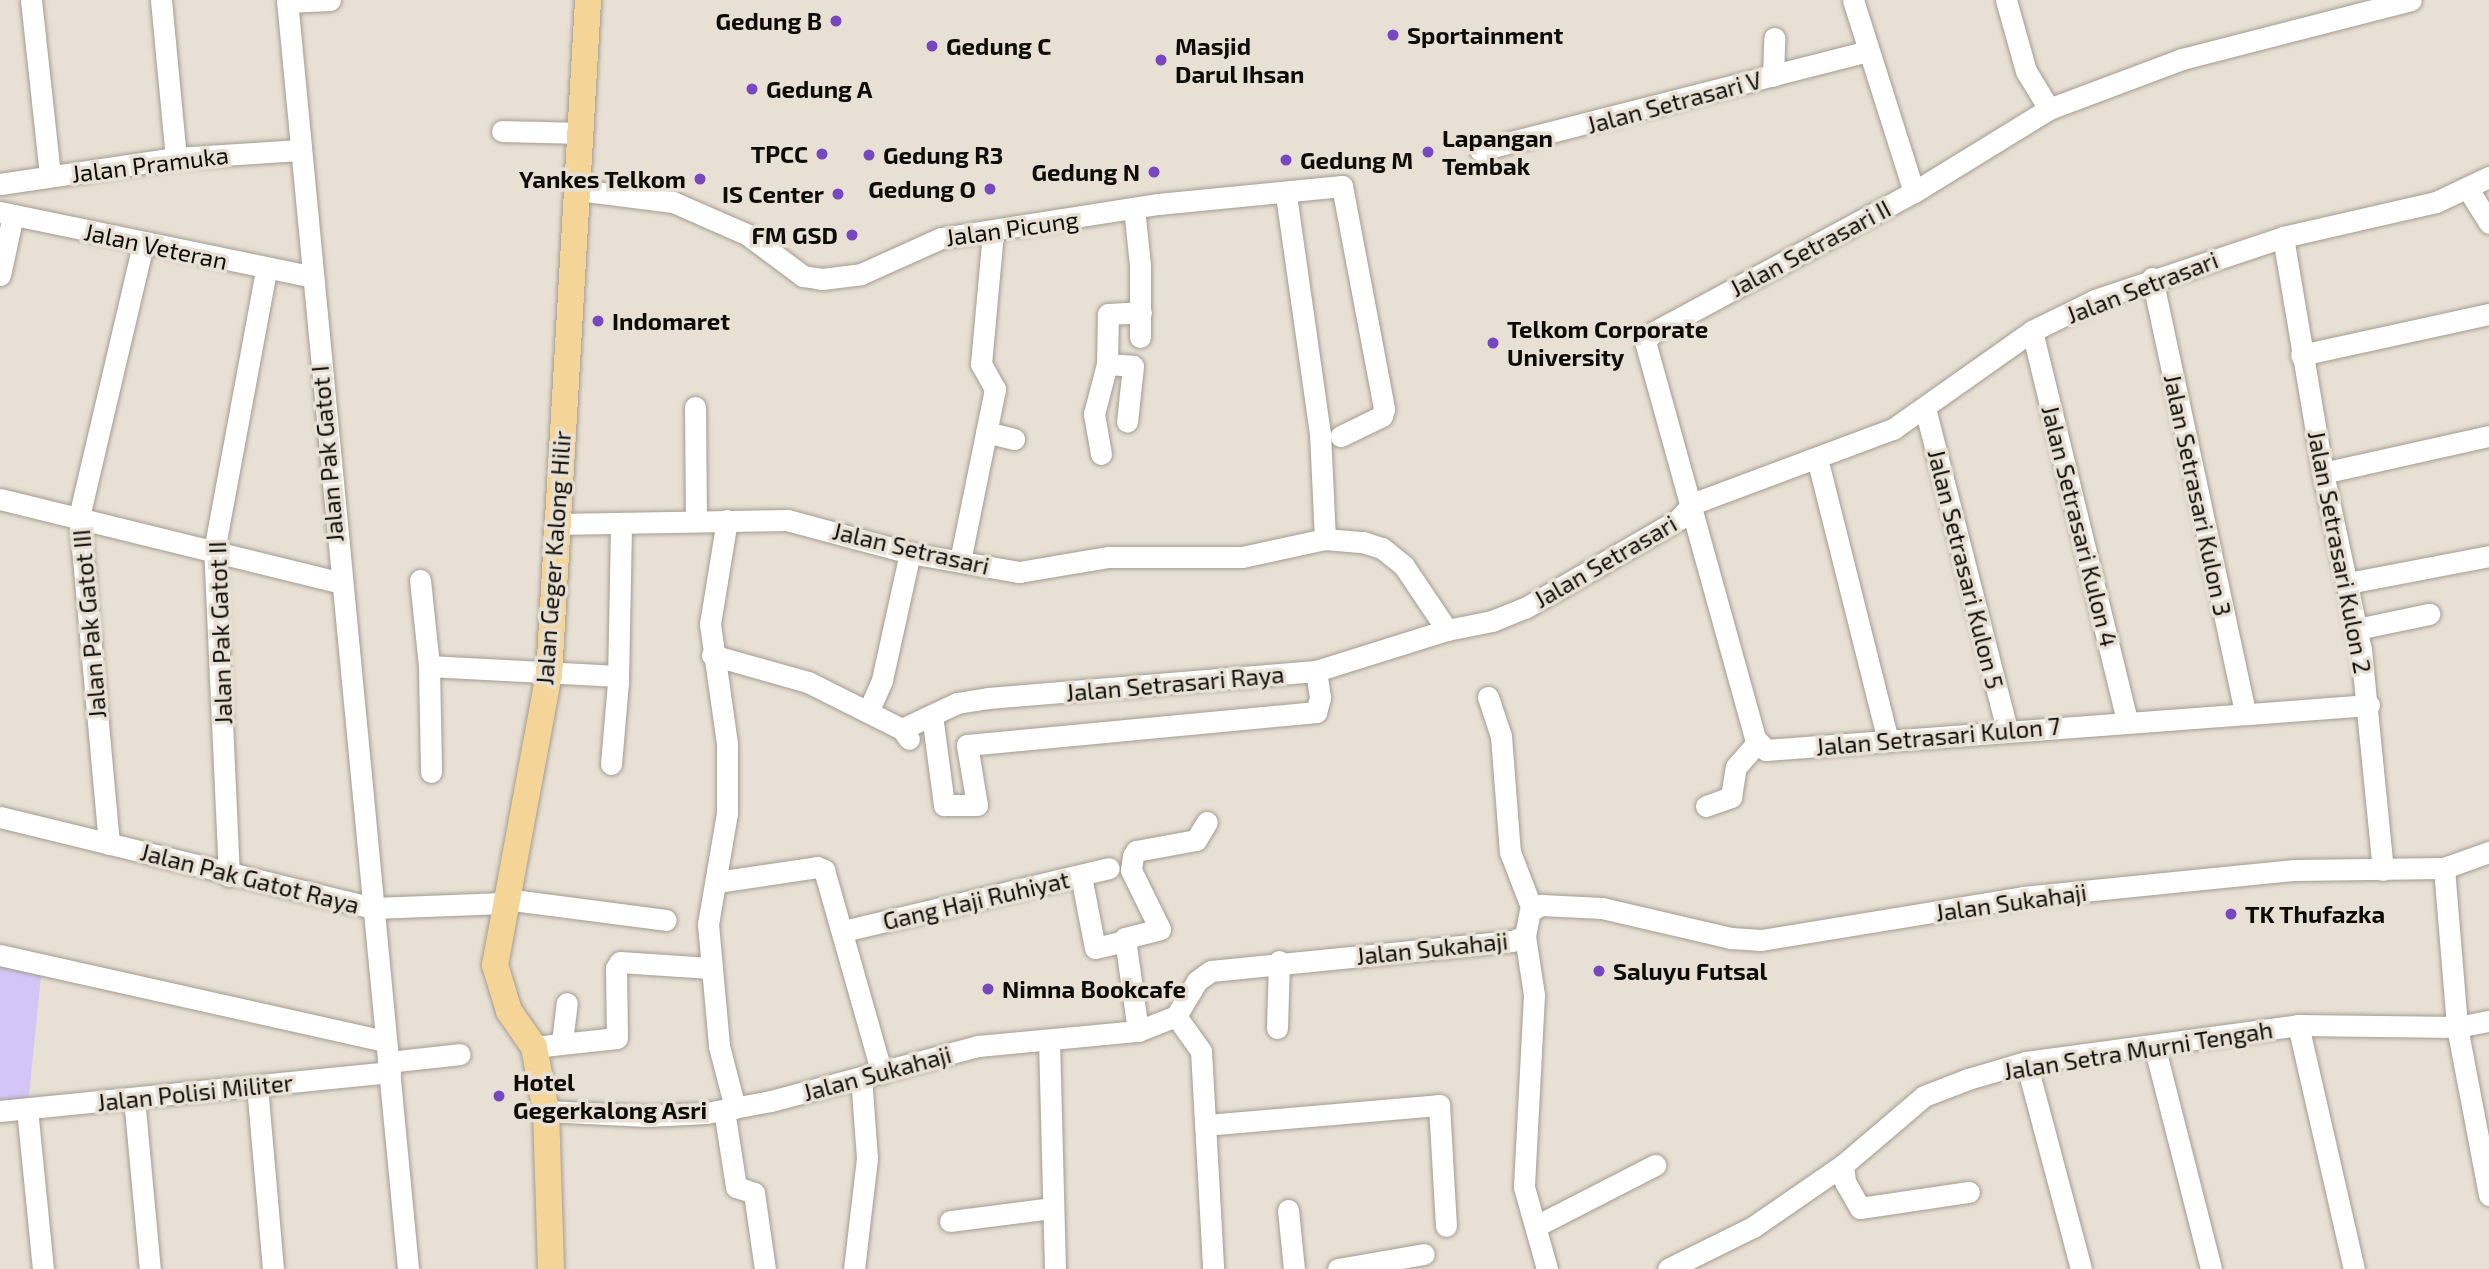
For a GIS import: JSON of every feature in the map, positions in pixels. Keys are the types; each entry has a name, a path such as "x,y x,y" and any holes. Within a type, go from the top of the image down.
{"main road":[{"name":"Jalan Geger Kalong Hilir","path":"551,1269 546,1111 534,1047 510,1014 496,978 504,901 549,675 555,524 582,133 588,0"}],"street":[{"path":"31,0 50,176"},
{"path":"161,0 176,158"},
{"path":"287,1 331,0"},
{"path":"1853,0 1914,192"},
{"path":"2006,0 2026,71 2049,109"},
{"name":"Jalan Pak Gatot I","path":"287,1 339,582 408,1269"},
{"name":"Jalan Setrasari II","path":"1692,504 1644,352 1647,337 1914,192 2049,109 2182,59 2404,1"},
{"path":"1773,76 1774,38"},
{"name":"Jalan Setrasari V","path":"1480,150 1867,51"},
{"path":"502,131 582,133"},
{"name":"Jalan Pramuka","path":"0,184 176,158 300,150"},
{"name":"Jalan Setrasari","path":"555,524 621,524 696,518 795,521 910,553 1019,572 1109,557 1242,557 1325,539 1382,548 1404,566 1447,629 1492,621 1525,608 1679,519 1692,504 1893,429 2032,331 2152,278 2283,237 2399,213 2468,189 2489,177"},
{"name":"Jalan Picung","path":"578,190 673,202 748,235 809,278 861,274 934,240 1134,208 1286,195 1340,185 1346,190 1384,409 1382,416 1342,436"},
{"path":"2468,189 2489,223"},
{"path":"1286,195 1320,433 1325,539"},
{"path":"1134,208 1141,312 1140,337"},
{"path":"0,275 7,214"},
{"name":"Jalan Veteran","path":"7,214 266,270 313,277"},
{"path":"960,561 995,389 981,364 993,231"},
{"name":"Jalan Setrasari Kulon 2","path":"2283,237 2323,473 2357,629 2369,705 2383,870"},
{"name":"Jalan Pak Gatot III","path":"109,844 79,517 143,244"},
{"name":"Jalan Pak Gatot II","path":"229,876 214,551 266,270"},
{"name":"Jalan Setrasari Kulon 3","path":"2152,278 2245,712"},
{"path":"1101,454 1094,414 1107,364 1108,314 1141,312"},
{"path":"2301,355 2489,314"},
{"name":"Jalan Setrasari Kulon 4","path":"2032,331 2127,721"},
{"path":"1107,364 1133,366 1127,422"},
{"path":"695,407 696,518"},
{"name":"Jalan Setrasari Kulon 5","path":"1925,408 2007,729"},
{"path":"986,432 1014,439"},
{"path":"2323,473 2489,436"},
{"path":"1817,458 1888,740"},
{"path":"0,499 339,582"},
{"path":"1692,504 1757,743 1736,767 1731,797 1706,806"},
{"path":"727,520 710,624 712,655 727,744 727,813 708,924 710,968 729,1109 736,1187 754,1194 765,1269"},
{"path":"611,765 618,676 621,524"},
{"path":"868,712 882,680 910,553"},
{"path":"2348,583 2489,556"},
{"path":"419,580 429,666 431,772"},
{"path":"2357,629 2429,614"},
{"name":"Jalan Setrasari Raya","path":"712,655 808,682 906,734 932,715 957,703 988,698 1316,671 1447,629"},
{"path":"429,666 549,675 618,676"},
{"path":"933,745 967,745 1316,712 1320,698 1316,671"},
{"path":"1488,697 1501,736 1510,852 1532,909"},
{"name":"Jalan Setrasari Kulon 7","path":"1757,743 1772,751 2007,729 2369,705"},
{"path":"932,715 933,745 944,805 950,808 978,802 967,745"},
{"name":"Jalan Pak Gatot Raya","path":"0,817 229,876 373,908 504,901 666,920"},
{"path":"1081,876 1095,947 1160,929 1131,870 1135,852 1193,841 1205,832 1207,822"},
{"name":"Jalan Sukahaji","path":"546,1111 647,1116 729,1109 872,1075 978,1046 1138,1031 1176,1016 1198,981 1211,971 1279,961 1389,954 1524,936 1532,909 1559,904 1602,908 1731,938 1761,940 2023,897 2295,870 2444,867 2489,852"},
{"path":"2444,867 2457,1027 2489,1195"},
{"path":"717,882 821,868 827,874 843,931 872,1075 867,1158 854,1269"},
{"name":"Gang Haji Ruhiyat","path":"843,931 1110,868"},
{"path":"1524,936 1534,995 1524,1187 1547,1269"},
{"path":"1125,939 1138,1031"},
{"path":"0,955 388,1058"},
{"path":"1277,1028 1279,961"},
{"path":"534,1047 619,1036 616,968 620,962 710,968"},
{"path":"562,1042 567,1003"},
{"path":"1176,1016 1201,1051 1213,1269"},
{"name":"Jalan Setra Murni Tengah","path":"1668,1269 1753,1227 1843,1165 1924,1096 2026,1062 2298,1026 2457,1027 2489,1020"},
{"path":"2298,1026 2354,1269"},
{"path":"1049,1040 1055,1269"},
{"path":"2154,1045 2211,1269"},
{"name":"Jalan Polisi Militer","path":"0,1111 257,1086 388,1058 460,1054"},
{"path":"2026,1062 2081,1269"},
{"path":"257,1086 273,1269"},
{"path":"134,1098 150,1269"},
{"path":"1206,1125 1429,1103 1440,1106 1446,1226"},
{"path":"27,1109 43,1269"},
{"path":"1536,1226 1655,1165"},
{"path":"1843,1165 1845,1182 1860,1208 1969,1192"},
{"path":"950,1221 1052,1208"},
{"path":"1288,1210 1294,1269"},
{"path":"1338,1269 1403,1264 1424,1254"}],"shaded area":[{"path":"0,957 42,966 28,1105 0,1108"}],"place":[{"name":"Gedung B","path":"836,21"},
{"name":"Sportainment","path":"1393,35"},
{"name":"Gedung C","path":"932,46"},
{"name":"Masjid Darul Ihsan","path":"1161,60"},
{"name":"Gedung A","path":"752,89"},
{"name":"Lapangan Tembak","path":"1428,152"},
{"name":"TPCC","path":"822,154"},
{"name":"Gedung R3","path":"869,155"},
{"name":"Gedung M","path":"1286,160"},
{"name":"Gedung N","path":"1154,172"},
{"name":"Yankes Telkom","path":"700,179"},
{"name":"Gedung O","path":"990,189"},
{"name":"IS Center","path":"838,194"},
{"name":"FM GSD","path":"852,235"},
{"name":"Indomaret","path":"598,321"},
{"name":"Telkom Corporate University","path":"1493,343"},
{"name":"TK Thufazka","path":"2231,914"},
{"name":"Saluyu Futsal","path":"1599,971"},
{"name":"Nimna Bookcafe","path":"988,989"},
{"name":"Hotel Gegerkalong Asri","path":"499,1096"}]}
